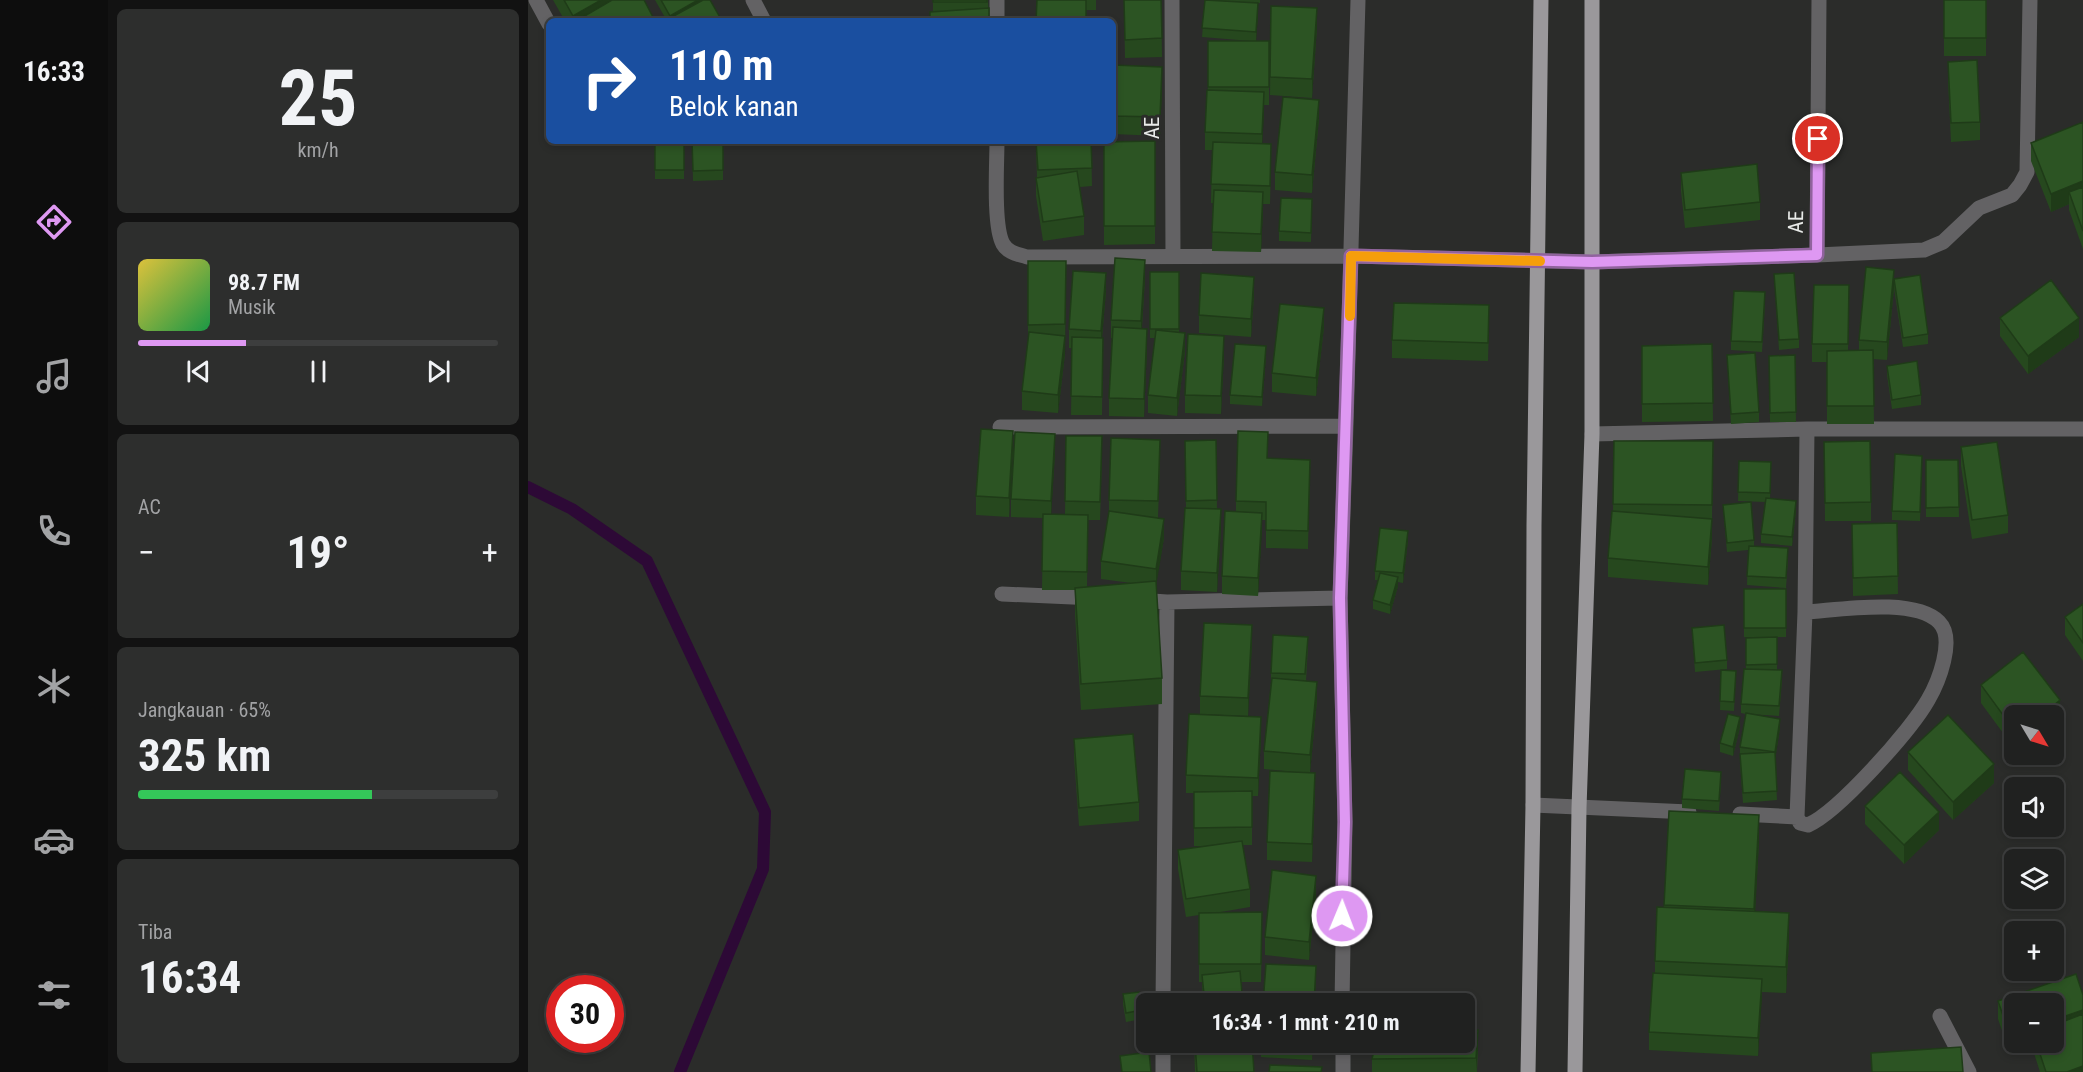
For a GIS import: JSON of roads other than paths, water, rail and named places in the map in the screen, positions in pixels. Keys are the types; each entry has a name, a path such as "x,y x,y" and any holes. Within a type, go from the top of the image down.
{"main road":[{"path":"1528,1072 1541,0"},
{"path":"1575,1072 1579,808 1592,434 1592,0"}],"street":[{"path":"536,0 546,18"},
{"path":"998,0 998,18"},
{"name":"AE","path":"1172,0 1173,256"},
{"path":"1342,993 1345,822 1340,598 1347,426 1358,0"},
{"name":"AE","path":"997,144 999,227 1002,243 1010,252 1027,257 1351,256 1592,262 1817,255 1819,0"},
{"path":"1817,255 1924,250 1942,242 1978,208 2012,195 2027,172 2030,0"},
{"path":"759,1 763,18"},
{"path":"1000,427 1347,426"},
{"path":"1592,434 1807,429 2083,429"},
{"path":"1805,612 1899,606 1921,612 1940,623 1947,640 1945,656 1928,700 1894,745 1840,801 1808,825 1797,820 1805,612 1807,429"},
{"path":"1002,594 1167,602 1340,598"},
{"path":"1163,993 1167,602"},
{"path":"1533,806 1705,813"},
{"path":"1728,814 1797,817"},
{"path":"1940,1016 1969,1072"},
{"path":"1163,1053 1163,1072"},
{"path":"1343,1053 1343,1072"}],"waterway":[{"path":"528,487 572,509 647,561 765,812 763,869 680,1072"}]}
